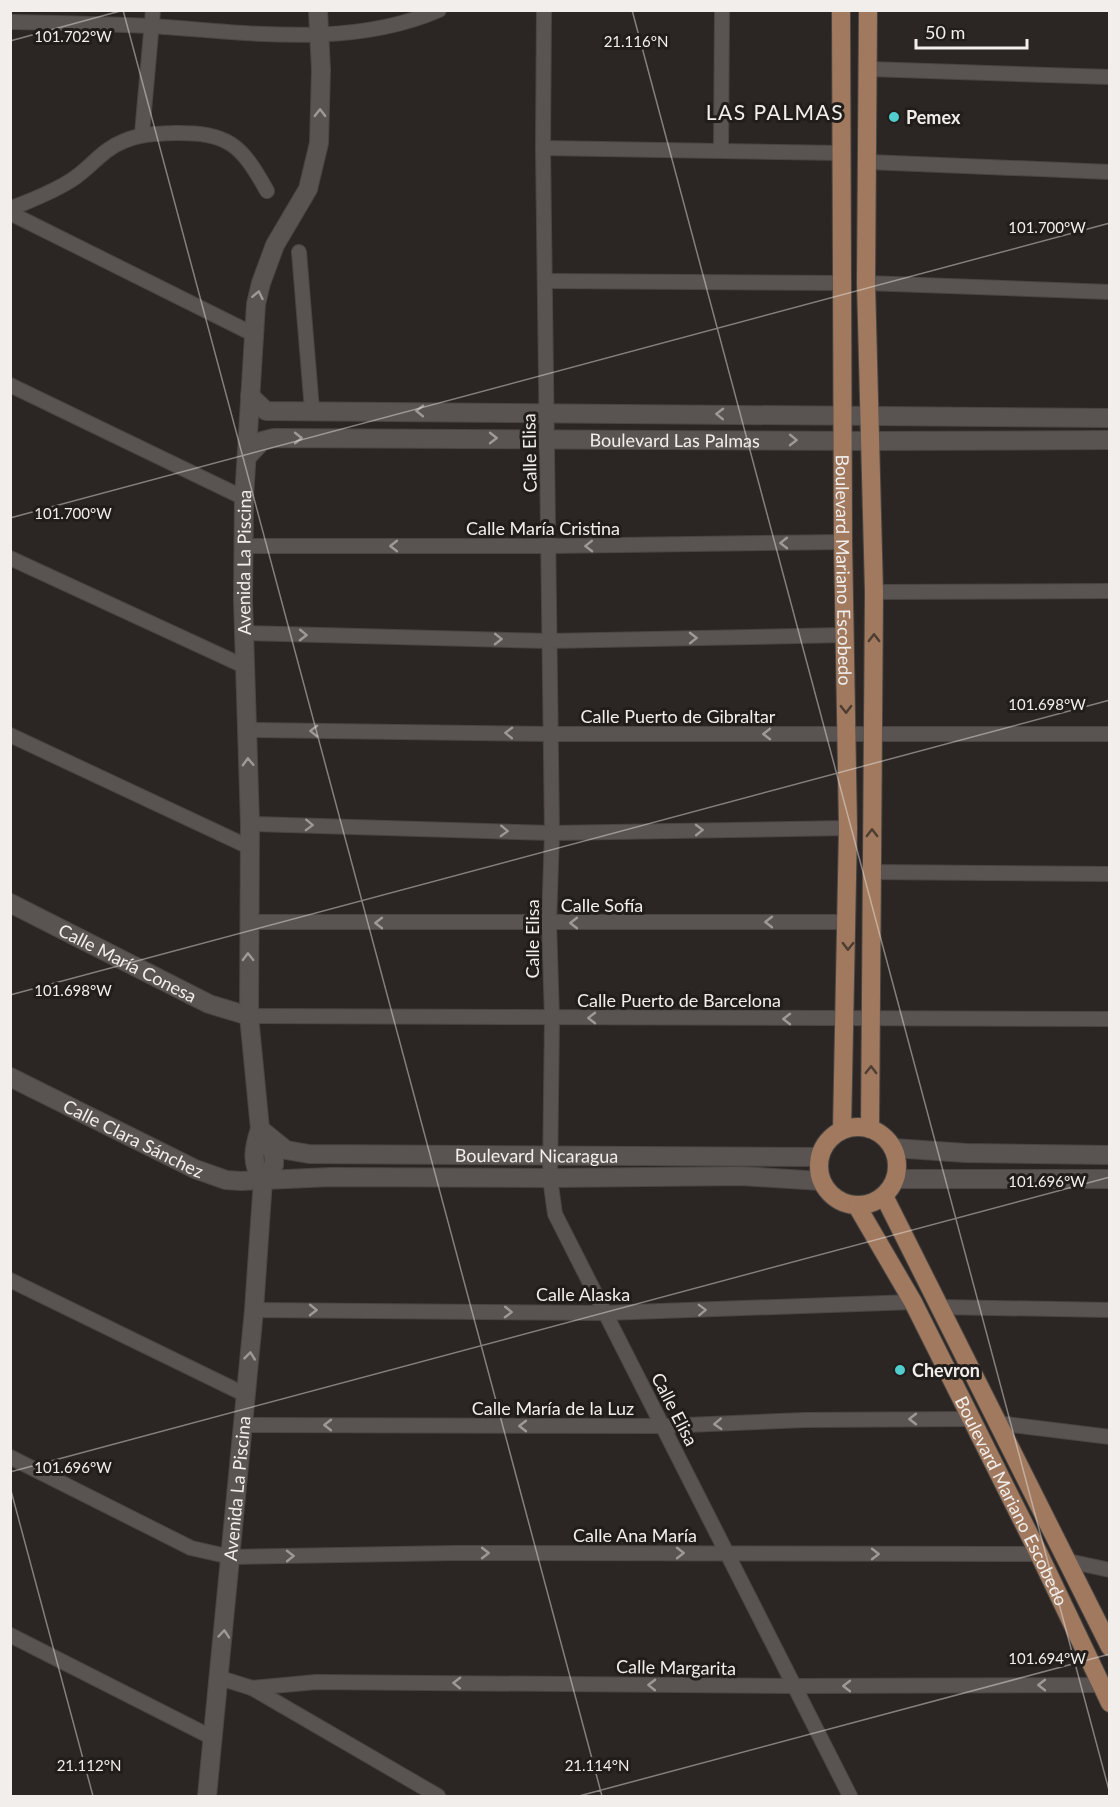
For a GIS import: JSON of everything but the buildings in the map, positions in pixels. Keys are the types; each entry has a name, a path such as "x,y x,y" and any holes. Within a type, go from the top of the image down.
{"main road":[{"name":"Boulevard Mariano Escobedo","path":"840,10 843,283 841,415 848,828 848,922 842,1130"},
{"name":"Boulevard Mariano Escobedo","path":"868,10 866,283 874,592 870,1129"},
{"path":"861,1127 870,1129 887,1139 897,1168 895,1179 884,1196 866,1205 857,1206 836,1198 821,1181 820,1157 828,1141 842,1130 861,1127"},
{"name":"Boulevard Mariano Escobedo","path":"884,1196 1110,1647"},
{"name":"Boulevard Mariano Escobedo","path":"857,1206 913,1302 1039,1554 1110,1703"}],"street":[{"path":"142,134 153,10"},
{"path":"10,22 153,26 211,32 317,17 393,26 439,10"},
{"name":"Calle Elisa","path":"544,10 543,148 552,833 549,923 552,1018 550,1178 558,1223 850,1797"},
{"path":"721,151 722,10"},
{"name":"Avenida La Piscina","path":"207,1797 254,1310 263,1180 274,1165 274,1155 260,1129 249,1016 250,824 243,546 253,334 261,283 275,245 301,204 315,168 321,117 317,17"},
{"path":"869,69 1110,77"},
{"path":"10,211 60,188 76,178 105,151 142,134 201,132 220,138 247,158 267,191"},
{"path":"543,148 842,153"},
{"path":"868,162 1110,172"},
{"path":"10,211 253,334"},
{"path":"299,252 312,410"},
{"path":"546,281 843,283"},
{"path":"866,283 1110,292"},
{"path":"10,385 244,498"},
{"path":"247,457 266,439 260,426 266,411 250,396"},
{"name":"Boulevard Las Palmas","path":"266,411 1110,418"},
{"name":"Boulevard Las Palmas","path":"266,439 1110,440"},
{"name":"Calle María Cristina","path":"243,546 549,546 843,542"},
{"path":"10,558 246,667"},
{"path":"874,592 1110,591"},
{"path":"245,633 549,641 844,635"},
{"name":"Calle Puerto de Gibraltar","path":"248,730 551,734 1110,734"},
{"path":"10,735 249,848"},
{"path":"250,824 552,833 848,828"},
{"path":"872,872 1110,874"},
{"name":"Calle María Conesa","path":"10,903 209,1004 249,1016"},
{"name":"Calle Sofía","path":"248,922 848,922"},
{"name":"Calle Puerto de Barcelona","path":"249,1016 1110,1019"},
{"name":"Calle Clara Sánchez","path":"10,1077 211,1176 226,1180 263,1180"},
{"name":"Boulevard Nicaragua","path":"260,1129 286,1150 309,1154 820,1157"},
{"path":"892,1148 966,1153 1110,1155"},
{"name":"Boulevard Nicaragua","path":"263,1180 331,1177 742,1176 821,1181"},
{"path":"895,1179 1110,1179"},
{"path":"10,1280 246,1395"},
{"name":"Calle Alaska","path":"254,1310 605,1313 913,1302"},
{"path":"939,1307 1110,1310"},
{"name":"Calle María de la Luz","path":"243,1425 663,1426 805,1420 971,1419"},
{"path":"997,1423 1110,1437"},
{"name":"Calle Ana María","path":"10,1457 191,1548 231,1557 726,1553 1039,1554"},
{"path":"1068,1561 1110,1570"},
{"path":"10,1635 213,1738"},
{"path":"220,1678 252,1688 438,1797"},
{"name":"Calle Margarita","path":"252,1688 316,1682 792,1686 1100,1685"}],"place":[{"name":"Pemex","path":"894,117"},
{"name":"Chevron","path":"900,1370"}],"district":[{"name":"LAS PALMAS","path":"775,111"}]}
